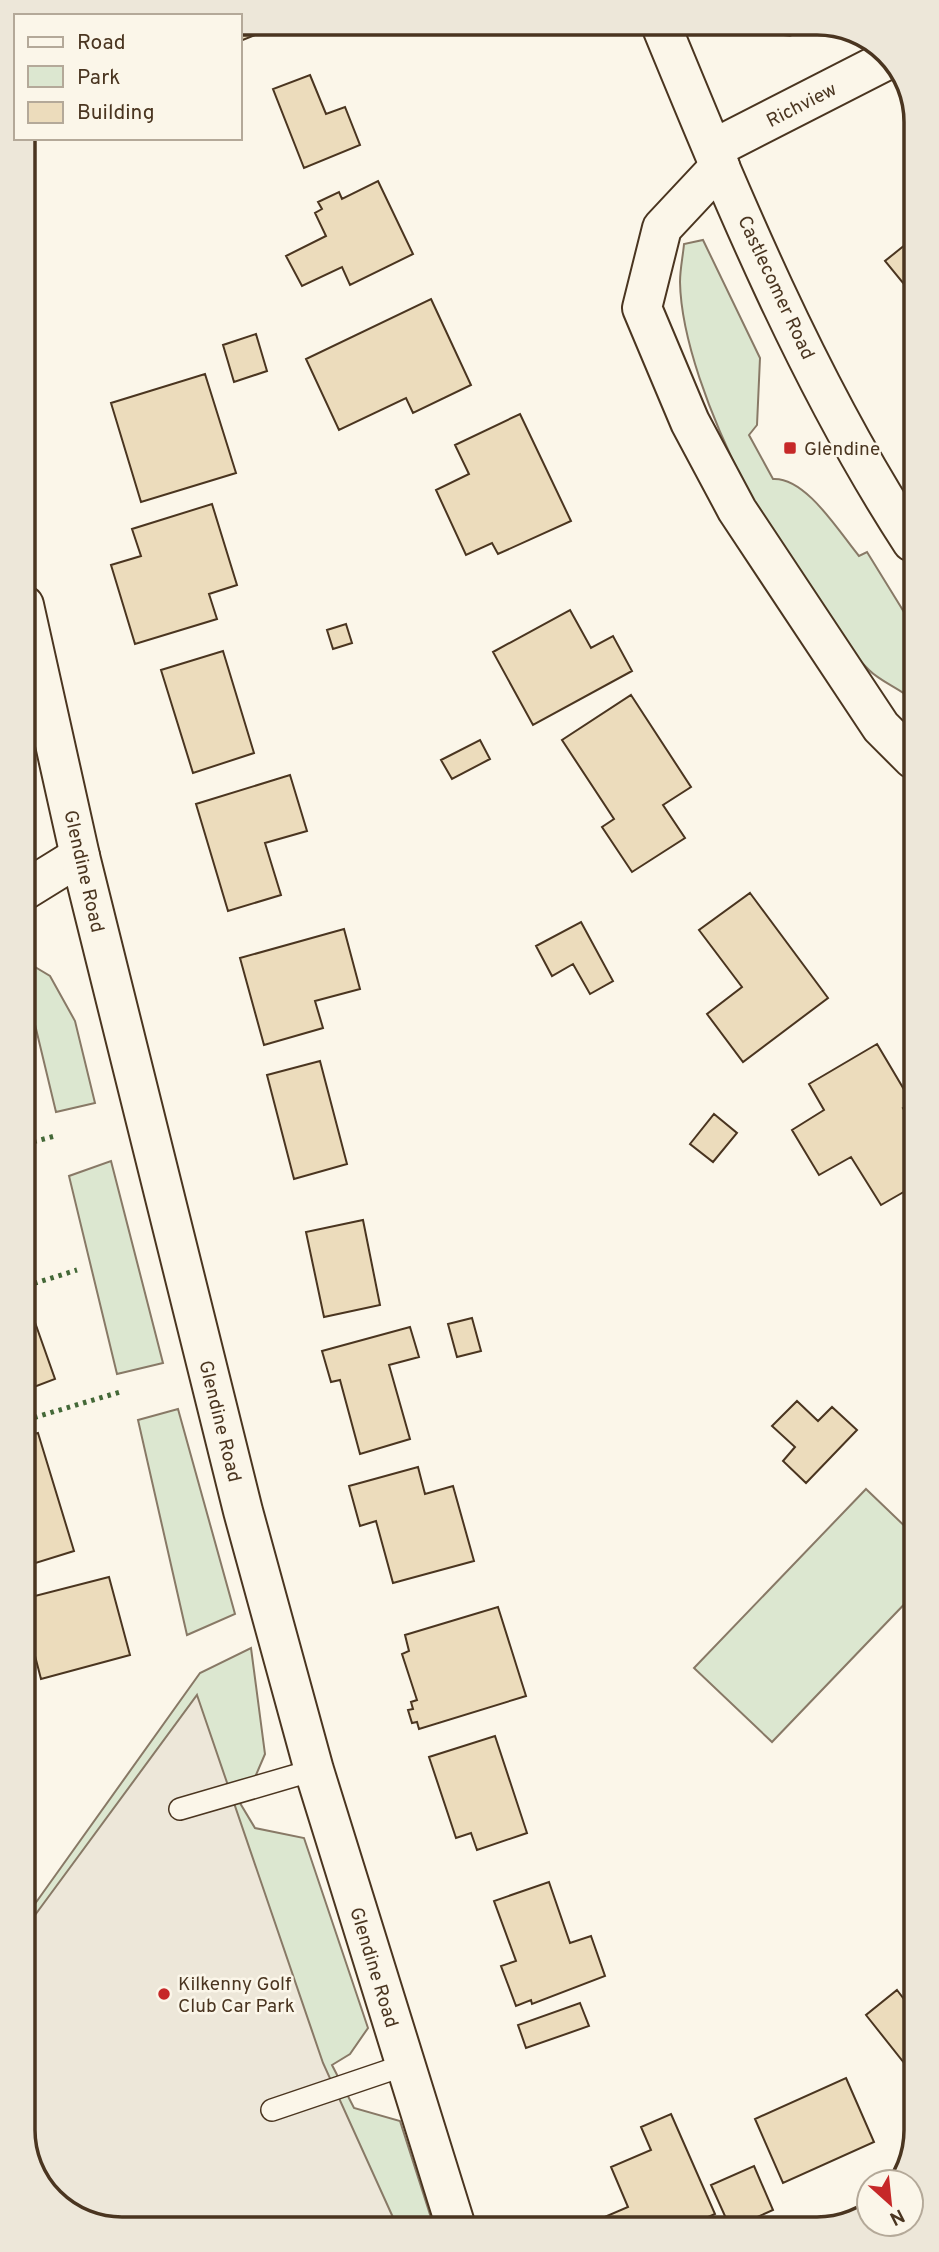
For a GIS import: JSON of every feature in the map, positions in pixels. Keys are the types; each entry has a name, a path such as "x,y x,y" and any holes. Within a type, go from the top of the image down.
{"street":[{"name":"Castlecomer Road","path":"665,35 717,158 795,328 865,464 904,529"},
{"name":"Richview","path":"882,63 717,158 662,228 642,307 690,422 737,510 881,727 904,750"},
{"name":"Glendine Road","path":"35,654 80,856 243,1511 314,1770 453,2217"},
{"path":"35,884 80,856"}],"lane":[{"path":"180,1809 314,1770"},
{"path":"272,2110 405,2065"}],"green space":[{"path":"703,240 760,358 757,425 749,435 773,479 798,487 821,508 859,556 867,552 904,612 904,693 869,670 839,635 807,592 746,488 720,433 700,378 686,327 680,282 684,244"},
{"path":"35,967 50,976 75,1021 95,1103 56,1112 35,1025"},
{"path":"111,1161 163,1363 117,1374 69,1176"},
{"path":"178,1409 235,1614 187,1635 138,1420"},
{"path":"866,1489 904,1525 904,1604 772,1742 694,1668"},
{"name":"Kilkenny Golf Club Car Park","path":"251,1648 265,1754 256,1775 237,1798 255,1828 304,1838 368,2028 350,2054 332,2065 354,2108 400,2121 431,2217 116,2217 99,2214 69,2199 53,2183 40,2158 35,2130 35,1904 200,1673"}],"shaded area":[{"name":"Kilkenny Golf Club Car Park","path":"197,1695 323,2063 393,2217 116,2217 89,2210 60,2192 40,2158 35,2130 35,1915"}],"building":[{"path":"242,35 255,35 242,40"},
{"path":"310,75 326,114 345,107 360,145 304,168 273,89"},
{"path":"378,181 413,254 350,285 342,267 302,286 286,256 326,236 315,213 322,209 318,202 339,192 342,199"},
{"path":"904,246 904,284 885,261"},
{"path":"431,299 471,385 413,413 406,398 339,430 306,359"},
{"path":"256,334 267,371 234,382 223,345"},
{"path":"205,374 236,473 141,502 111,403"},
{"path":"520,414 571,521 498,554 492,543 466,555 436,490 469,474 455,445"},
{"path":"212,504 237,585 209,594 217,619 135,644 111,565 141,556 132,529"},
{"path":"570,610 591,648 613,636 632,671 533,725 493,652"},
{"path":"346,624 352,643 333,649 327,630"},
{"path":"223,651 254,753 193,773 161,670"},
{"path":"631,695 691,787 663,805 685,838 632,872 602,827 614,819 562,740"},
{"path":"480,740 490,759 452,779 441,760"},
{"path":"290,775 307,831 265,843 281,895 228,911 196,804"},
{"path":"750,893 828,998 743,1062 707,1014 742,987 699,930"},
{"path":"581,922 613,981 590,994 573,964 552,976 536,946"},
{"path":"344,929 360,989 315,1001 323,1028 264,1045 240,958"},
{"path":"877,1044 904,1090 904,1192 881,1205 851,1157 819,1175 792,1130 824,1110 809,1084"},
{"path":"320,1061 347,1164 294,1179 267,1075"},
{"path":"714,1114 737,1133 713,1162 690,1144"},
{"path":"363,1220 380,1305 324,1317 306,1232"},
{"path":"472,1318 481,1351 457,1357 448,1324"},
{"path":"35,1322 55,1379 35,1387"},
{"path":"410,1327 419,1357 389,1365 410,1439 360,1454 340,1380 331,1382 322,1351"},
{"path":"797,1401 818,1421 832,1407 857,1430 806,1483 783,1461 795,1447 772,1426"},
{"path":"38,1433 74,1551 35,1563 35,1434"},
{"path":"418,1467 425,1494 453,1486 474,1561 393,1583 376,1521 360,1526 349,1486"},
{"path":"109,1577 130,1655 41,1679 35,1656 35,1596"},
{"path":"498,1607 526,1696 419,1729 417,1722 412,1723 408,1710 413,1709 411,1702 417,1700 402,1654 409,1651 405,1635"},
{"path":"495,1736 527,1833 477,1850 471,1833 456,1838 429,1757"},
{"path":"549,1882 570,1943 591,1936 605,1976 532,2004 531,2000 516,2006 501,1966 516,1961 494,1901"},
{"path":"897,1990 904,1999 904,2063 866,2015"},
{"path":"580,2003 589,2026 526,2048 518,2025"},
{"path":"846,2078 874,2142 783,2183 755,2119"},
{"path":"671,2114 715,2214 708,2217 605,2217 628,2207 611,2167 651,2150 641,2127"},
{"path":"754,2166 773,2210 757,2217 725,2217 711,2185"}],"hedge":[{"path":"35,1141 55,1136"},
{"path":"35,1283 77,1270"},
{"path":"35,1417 120,1392"}],"place":[{"name":"Glendine","path":"790,448"},
{"name":"Kilkenny Golf Club Car Park","path":"164,1994"}]}
